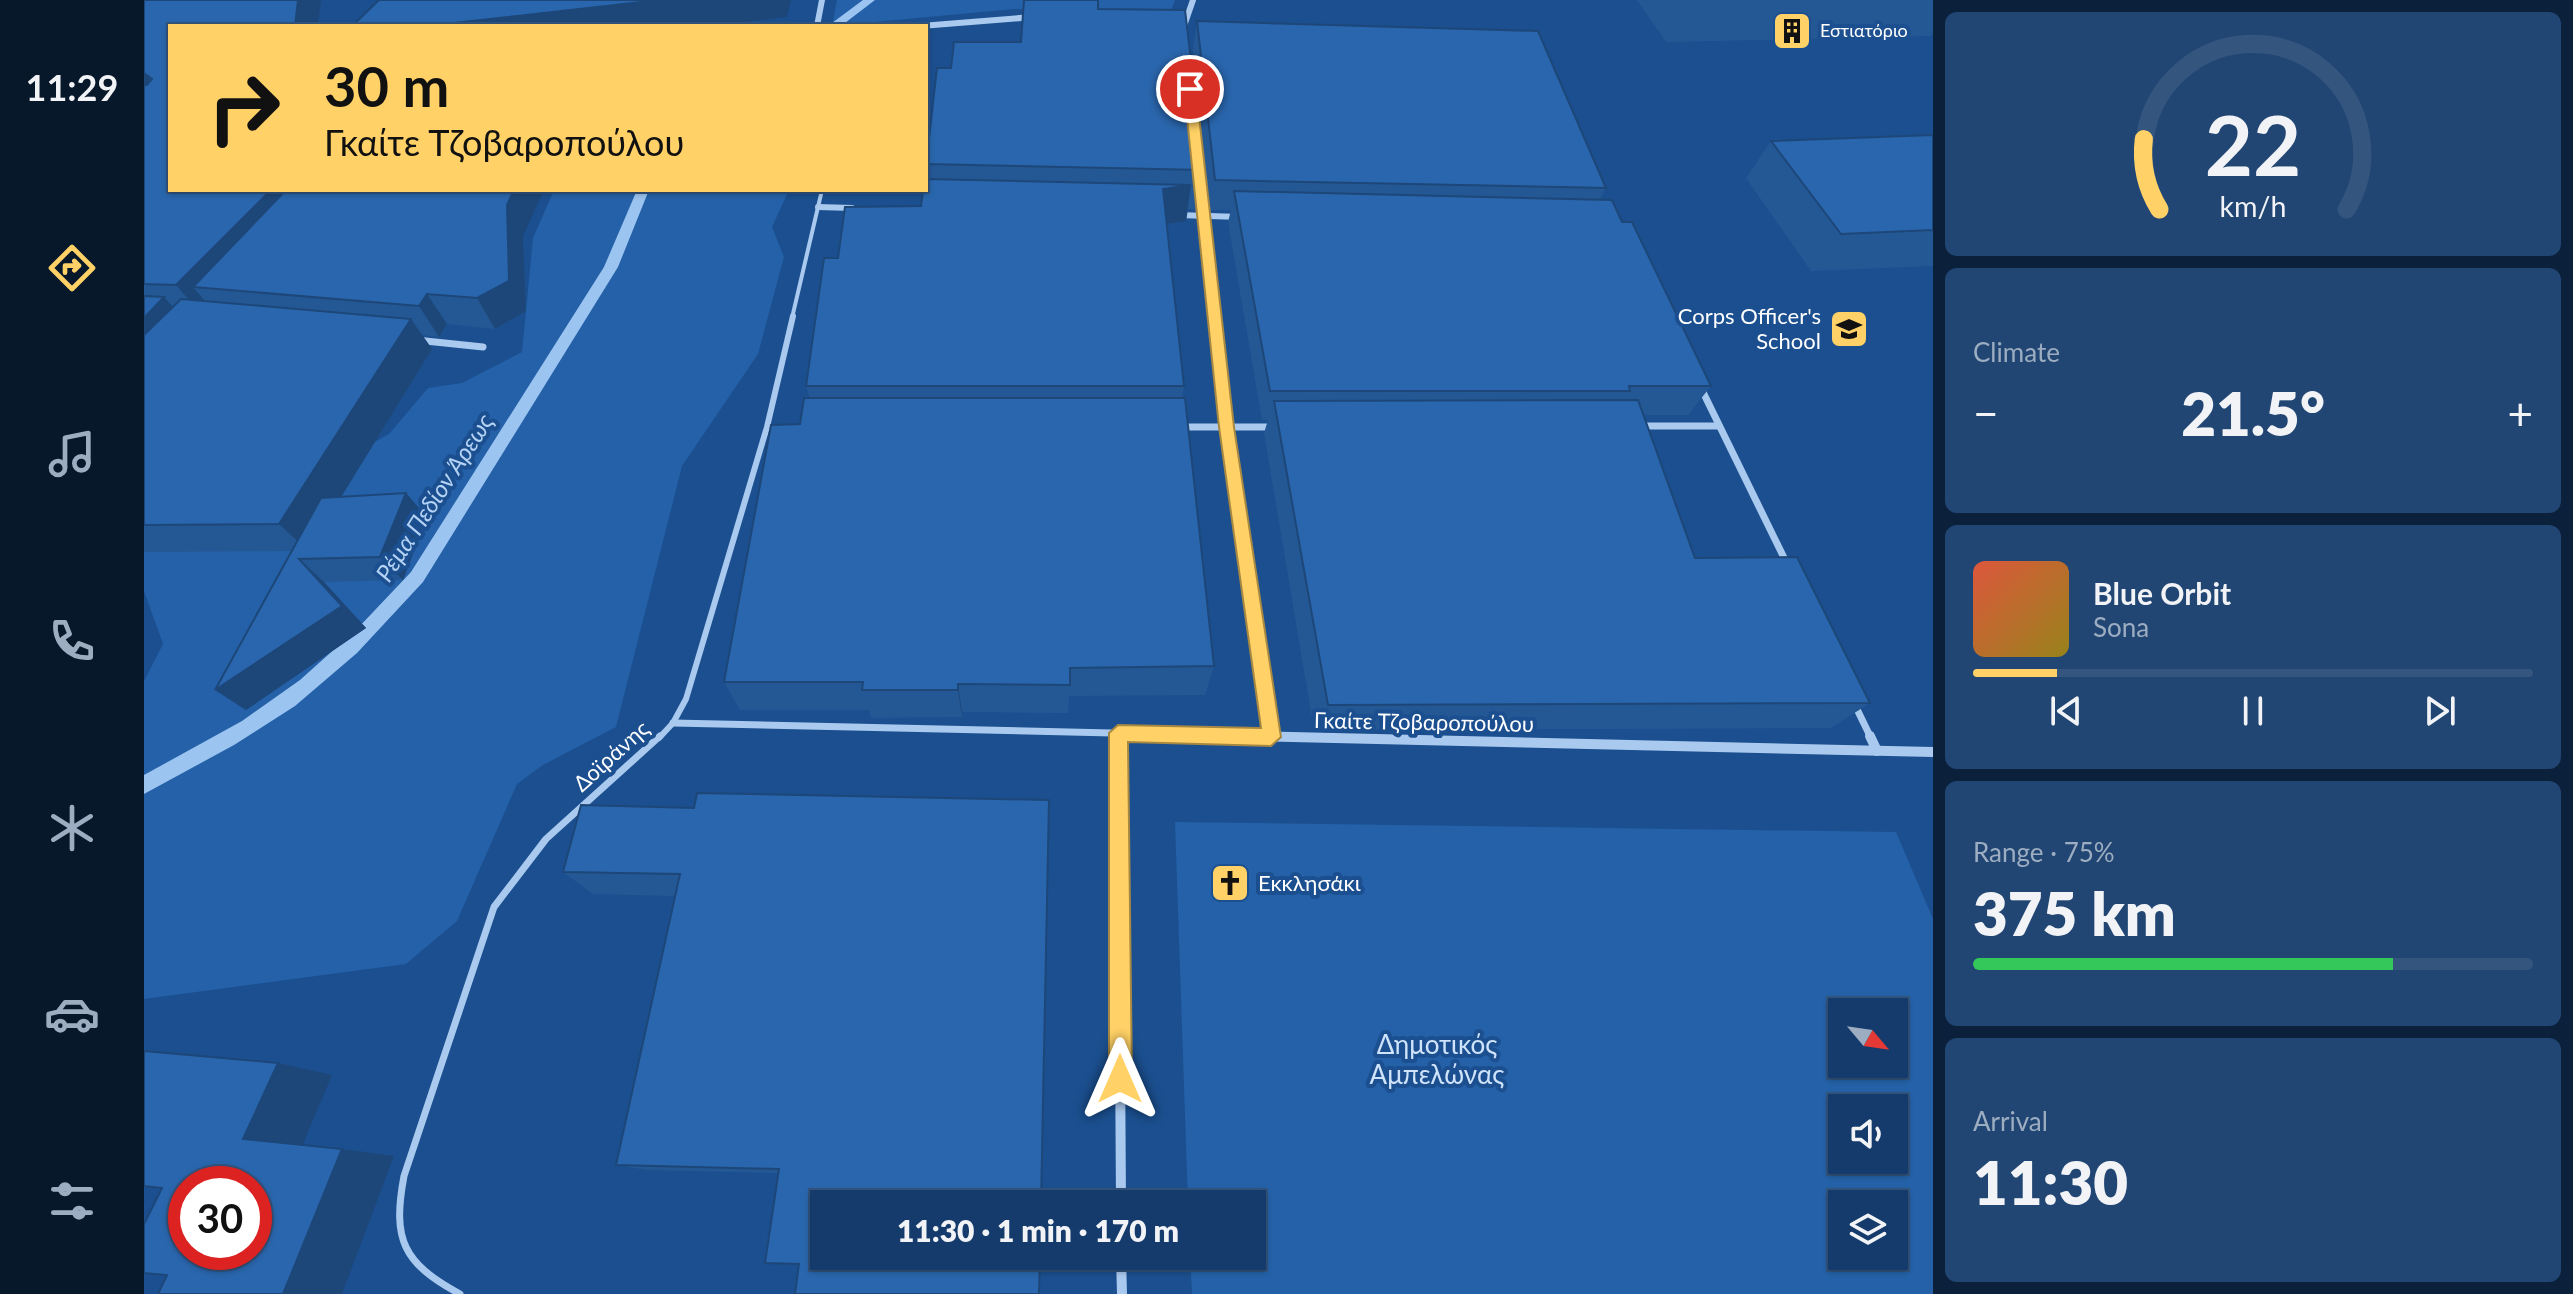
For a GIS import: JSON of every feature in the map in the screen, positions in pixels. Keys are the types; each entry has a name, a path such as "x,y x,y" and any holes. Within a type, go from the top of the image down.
{"street":[{"path":"817,24 822,0"},
{"path":"1185,41 1184,25 1193,0"},
{"path":"928,26 1047,17"},
{"path":"1172,24 1198,27"},
{"path":"1199,184 1227,427 1271,737"},
{"path":"818,207 866,209"},
{"path":"1170,215 1248,217"},
{"path":"407,340 483,347"},
{"path":"1698,383 1795,581"},
{"path":"1624,426 1719,426"},
{"path":"767,427 783,427"},
{"path":"1163,427 1290,427"},
{"path":"1850,694 1877,751"},
{"name":"Γκαίτε Τζοβαροπούλου","path":"673,723 1933,752"},
{"path":"1118,733 1121,1190"},
{"path":"1121,1270 1122,1294"}],"lane":[{"name":"Δοϊράνης","path":"460,1294 428,1278 409,1261 398,1236 397,1208 404,1176 494,907 530,854 673,723 686,699 767,427 822,192"}],"green space":[{"path":"837,0 1175,0 1170,14 1014,9 832,24"},
{"path":"553,192 788,192 772,227 784,257 758,354 682,466 616,727 543,765 517,784 457,921 406,964 144,999 144,681 163,644 144,591 144,547 329,467 389,434 428,388 462,383 522,352 533,238"},
{"name":"Δημοτικός Αμπελώνας","path":"1175,822 1896,832 1933,919 1933,1294 1192,1294 1191,1270 1266,1270 1266,1190 1188,1190"}],"building":[{"path":"144,0 298,0 295,24 168,24 168,192 269,192 176,285 144,284 144,85 152,79 144,73"},
{"path":"379,0 659,0 446,24 354,24"},
{"path":"1024,0 1098,0 1098,9 1185,10 1204,170 928,164 937,68 951,68 954,42 1021,42"},
{"path":"1197,21 1538,31 1606,188 1215,180"},
{"path":"1933,135 1933,230 1841,234 1771,141"},
{"path":"928,179 1191,185 1163,189 1184,386 806,386 824,258 838,258 845,207 921,206 923,192 928,192"},
{"path":"1234,191 1612,200 1622,222 1632,222 1711,386 1629,386 1630,391 1270,391"},
{"path":"284,192 513,192 507,205 509,281 477,298 427,294 419,306 193,287"},
{"path":"144,296 164,297 144,318"},
{"path":"181,299 411,319 279,524 144,525 144,335"},
{"path":"804,398 1185,398 1214,666 1070,668 1070,685 958,684 958,690 862,690 863,682 724,682 771,425 800,424"},
{"path":"1638,400 1695,558 1797,557 1870,703 1328,705 1274,401"},
{"path":"406,493 380,557 299,559 342,606 215,690 321,498"},
{"path":"697,793 1049,800 1041,1190 810,1190 810,1270 1040,1270 1039,1294 795,1294 799,1264 765,1263 779,1169 616,1165 680,874 563,872 581,805 694,808"},
{"path":"144,1051 278,1063 243,1139 342,1149 283,1294 158,1294 167,1275 144,1273 144,1224 162,1188 144,1186"}],"waterway":[{"name":"Ρέμα Πεδίον Άρεως","path":"837,24 870,0"},
{"name":"Ρέμα Πεδίον Άρεως","path":"144,785 248,727 307,686 364,634 417,577 611,267 642,192"}],"place":[{"name":"Εστιατόριο","path":"1792,31"},
{"name":"Corps Officer's School","path":"1849,329"},
{"name":"Εκκλησάκι","path":"1230,883"}],"route":[{"path":"1120,1079 1118,733 1271,737 1227,427 1190,89"}]}
